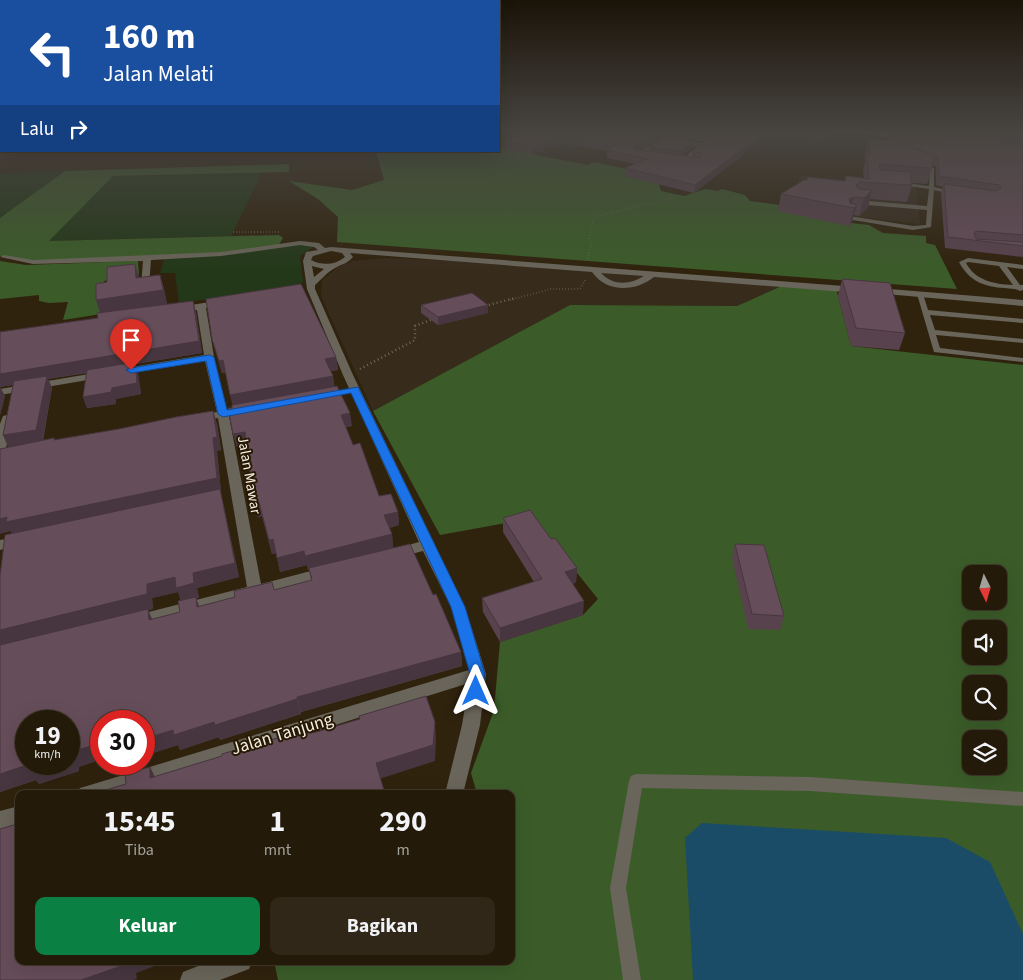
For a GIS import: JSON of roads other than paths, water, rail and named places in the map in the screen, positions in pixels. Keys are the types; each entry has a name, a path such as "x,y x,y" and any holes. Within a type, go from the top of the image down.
{"street":[{"path":"4,257 33,262 146,258 240,252 298,243 316,245 323,250"},
{"path":"455,790 471,725 478,674 458,607 350,390 348,375 308,288 307,261 309,254 323,250 339,250 1023,303"},
{"path":"308,288 337,264 349,257 345,251 339,250"},
{"path":"307,261 316,265 415,256"},
{"path":"146,258 146,287"},
{"path":"591,270 608,284 624,286 647,279 652,274"},
{"path":"172,310 228,302"},
{"name":"Jalan Mawar","path":"200,306 209,357 223,414 231,495 255,590"},
{"path":"0,392 11,399 209,357"},
{"path":"0,448 11,399"},
{"path":"184,421 261,407"},
{"path":"0,545 38,537"},
{"path":"379,558 427,545"},
{"path":"123,624 341,568"},
{"name":"Jalan Tanjung","path":"100,790 478,674"},
{"path":"0,820 15,816"},
{"path":"190,980 230,965"}],"lane":[{"path":"849,218 903,227 921,228 929,226 933,179"},
{"path":"887,184 933,188 958,193"},
{"path":"856,202 929,208"},
{"path":"1022,289 974,280 962,262 968,260 1023,267"},
{"path":"1001,264 1022,289"},
{"path":"920,294 937,350 1023,360"},
{"path":"925,312 1023,321"},
{"path":"931,332 1023,341"},
{"path":"632,980 618,888 636,782 810,784 1023,798"}],"water":[{"path":"702,823 946,838 990,862 1023,934 1023,980 693,980 685,838"}]}
